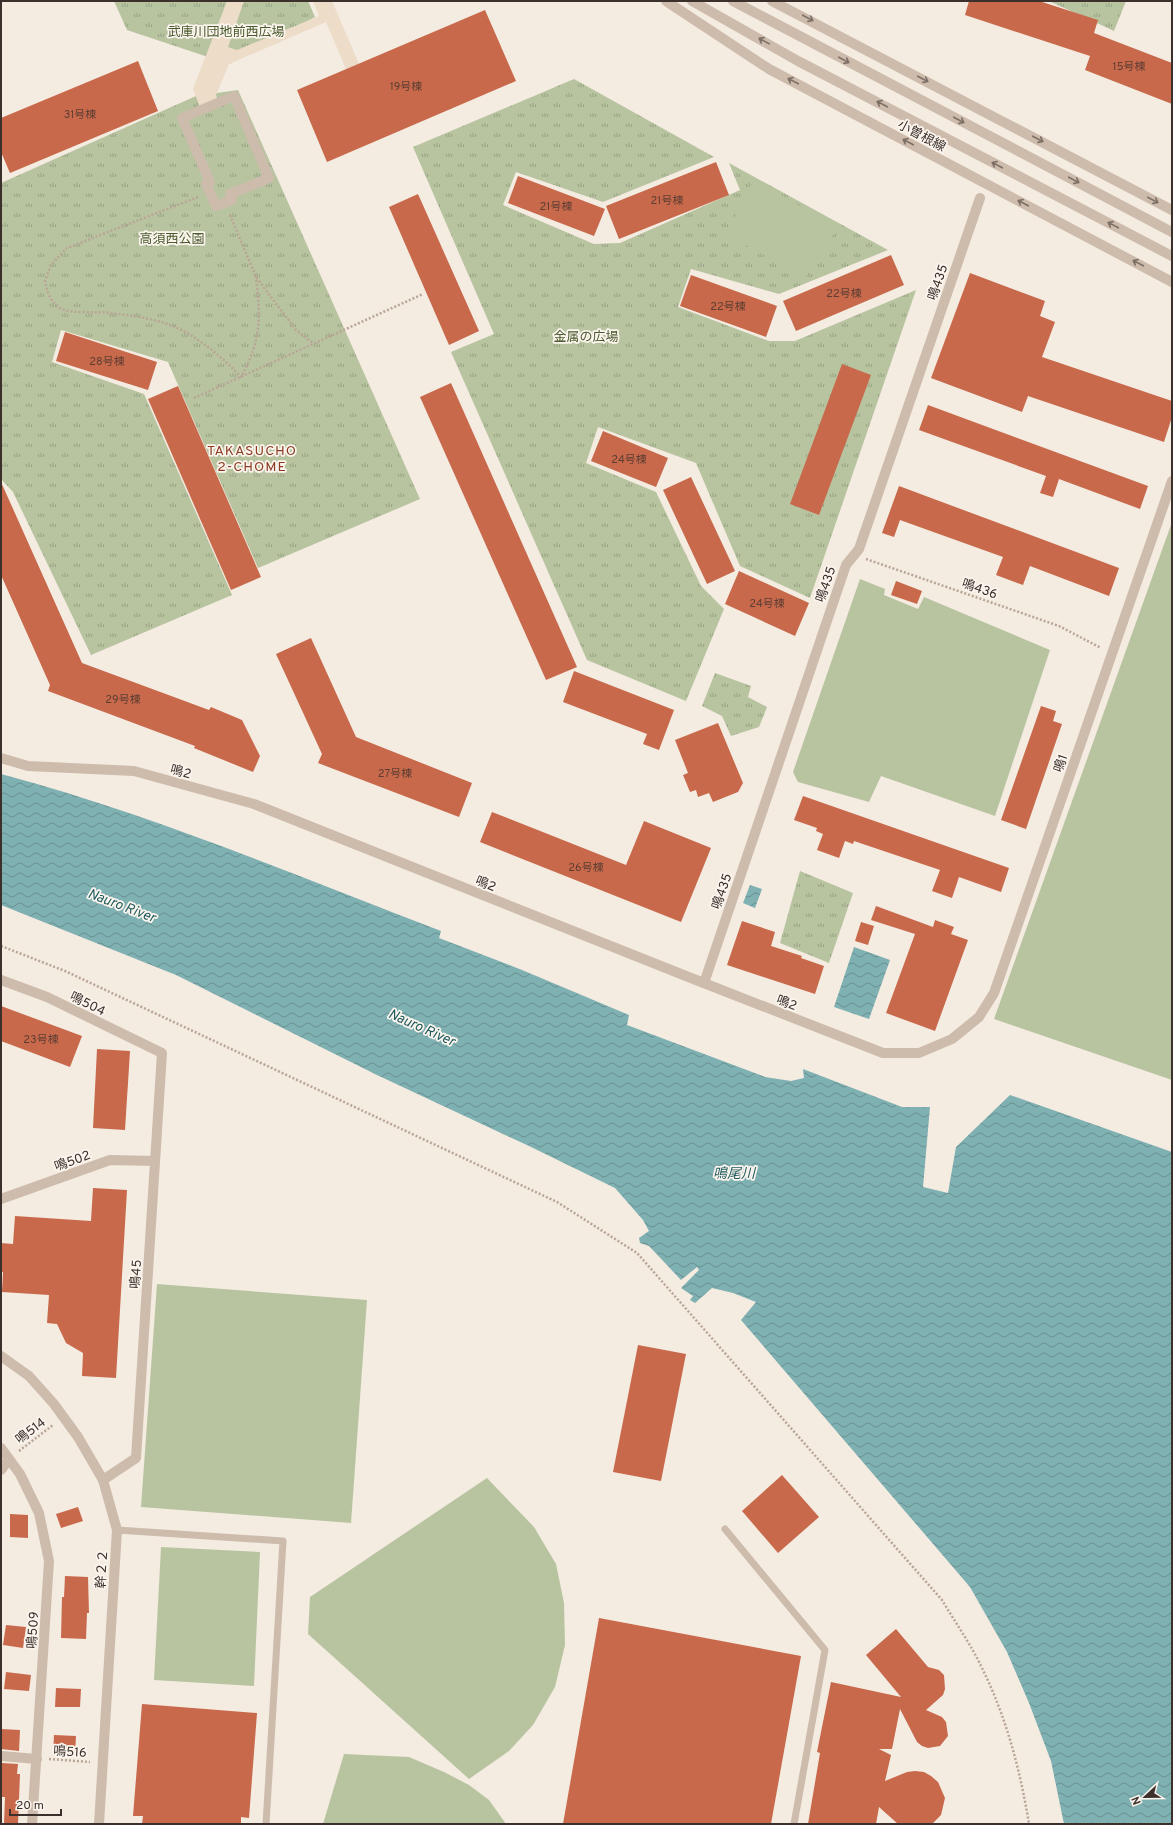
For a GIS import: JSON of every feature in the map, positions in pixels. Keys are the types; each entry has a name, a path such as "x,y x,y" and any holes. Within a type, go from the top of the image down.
{"street":[{"name":"小曽根線","path":"666,1 769,69 1172,282"},
{"path":"692,1 798,60 1172,256"},
{"path":"732,1 1172,232"},
{"path":"772,1 1172,210"},
{"path":"234,96 269,178 230,194 232,200 216,206 210,193 206,184 210,182 182,118 234,96"},
{"name":"鳴435","path":"704,984 846,565 859,549 980,198"},
{"name":"鳴1","path":"952,1039 979,1018 994,993 1172,481"},
{"name":"鳴2","path":"1,758 28,766 134,771 254,804 704,984 883,1053 919,1053 952,1039"},
{"name":"鳴504","path":"1,980 47,997 162,1053"},
{"name":"鳴45","path":"103,1480 136,1458 162,1053"},
{"name":"鳴502","path":"1,1199 110,1160 156,1160"},
{"name":"幹２２","path":"1,1356 29,1376 78,1437 103,1480 117,1530 98,1824"},
{"name":"鳴509","path":"1,1448 20,1474 39,1513 49,1561 32,1824"},
{"path":"1,1470 9,1459"},
{"path":"1,1756 37,1759"}],"lane":[{"path":"725,1529 825,1650 794,1824"},
{"path":"117,1530 283,1541 266,1824"}],"path":[{"path":"210,193 67,248 51,265 45,281 52,301 63,310 111,313 171,325 229,363 241,376"},
{"path":"224,203 256,277 296,330 313,343"},
{"path":"241,376 251,360 257,340 259,301 256,277"},
{"path":"194,398 423,294"},
{"name":"鳴436","path":"854,555 1059,626 1112,654"},
{"path":"1,946 65,971 557,1202 637,1253 942,1600 981,1666 1003,1716 1021,1777 1029,1824"},
{"name":"鳴514","path":"9,1459 31,1440 64,1418"},
{"name":"鳴516","path":"37,1759 102,1762"}],"green space":[{"name":"武庫川団地前西広場","path":"114,1 308,1 315,17 229,64 127,30"},
{"path":"1049,1 1126,1 1114,31"},
{"name":"金属の広場","path":"574,79 714,157 603,202 516,172 503,205 594,244 620,243 740,190 729,163 888,250 779,294 691,269 678,307 769,341 795,341 916,290 810,598 740,566 696,463 598,427 586,463 656,492 701,586 724,609 686,701 587,660 451,352 494,334 413,147"},
{"name":"高須西公園","path":"238,90 420,499 258,568 168,362 61,330 52,362 144,394 232,595 91,655 13,492 1,479 1,183 196,96"},
{"path":"754,180 838,227 805,278 726,234"},
{"path":"1172,522 1172,1080 994,1019"},
{"path":"860,579 885,589 884,595 918,609 924,597 1050,650 995,816 881,776 869,802 798,782 793,772"},
{"path":"715,673 751,686 748,697 767,707 759,727 731,736 722,716 702,706"},
{"path":"800,871 853,893 829,963 780,943"},
{"path":"157,1284 367,1300 351,1523 141,1507"},
{"path":"487,1478 534,1527 556,1564 564,1603 565,1645 555,1687 533,1725 509,1751 469,1779 308,1634 310,1597"},
{"path":"161,1547 260,1552 254,1686 154,1680"},
{"path":"344,1754 409,1757 444,1772 469,1785 489,1800 506,1824 323,1824"}],"shaded area":[{"path":"227,1 244,1 228,47 237,50 319,16 313,1 332,1 359,64 346,69 326,22 229,64 216,95 219,103 201,110 193,89"}],"water":[{"path":"1,774 57,790 168,827 441,931 439,938 522,970 629,1015 627,1025 765,1077 791,1081 804,1078 803,1069 902,1107 930,1107 923,1187 948,1193 956,1147 1010,1095 1172,1152 1172,1824 1064,1824 1051,1761 1029,1703 1007,1652 970,1587 741,1320 756,1302 733,1293 712,1288 695,1303 690,1300 693,1296 681,1288 699,1270 697,1267 681,1280 649,1246 640,1243 639,1238 649,1231 643,1220 615,1188 377,1075 176,975 1,905"},
{"path":"750,885 762,889 755,908 743,903"},
{"path":"854,947 890,960 869,1019 834,1007"}],"building":[{"path":"969,1 1039,1 1098,20 1094,33 1172,63 1172,104 1085,70 1090,56 965,15"},
{"path":"485,10 516,81 327,162 297,90"},
{"path":"138,61 158,111 10,173 1,152 1,118"},
{"path":"716,162 729,195 619,239 606,206"},
{"path":"518,176 605,209 594,236 508,203"},
{"path":"418,194 479,331 449,345 389,207"},
{"path":"891,255 904,285 796,331 783,301"},
{"path":"970,273 1045,301 1040,316 1055,322 1042,357 1172,401 1172,417 1164,442 1028,396 1022,412 931,378"},
{"path":"691,275 777,306 766,337 680,306"},
{"path":"65,332 157,362 148,390 56,361"},
{"path":"842,364 871,375 819,515 790,504"},
{"path":"451,383 577,667 546,680 420,397"},
{"path":"178,386 261,577 231,590 148,399"},
{"path":"928,405 1148,486 1140,509 1059,479 1053,497 1040,493 1046,476 919,430"},
{"path":"603,431 668,458 656,487 591,461"},
{"path":"691,477 735,571 707,584 663,490"},
{"path":"1,482 82,663 209,710 211,707 242,720 260,756 253,772 194,748 195,746 48,691 50,685 1,575"},
{"path":"899,486 1119,568 1109,596 1030,566 1023,585 996,575 1003,557 900,520 894,537 882,533"},
{"path":"739,571 809,603 795,636 725,604"},
{"path":"896,581 922,591 917,604 891,595"},
{"path":"311,638 356,737 472,783 459,817 318,763 322,754 276,654"},
{"path":"574,671 674,710 659,750 643,744 647,734 563,702"},
{"path":"1041,706 1056,711 1053,721 1062,724 1026,829 1001,820"},
{"path":"718,723 743,783 738,792 713,802 709,793 698,797 696,790 690,792 683,775 688,773 675,740"},
{"path":"803,796 1009,868 1001,892 959,877 952,898 932,891 940,870 854,841 853,844 845,841 839,858 817,850 823,834 816,831 817,828 794,820"},
{"path":"492,812 626,865 644,821 711,848 681,922 480,842"},
{"path":"876,906 933,927 935,920 954,927 951,934 968,940 935,1031 886,1013 915,934 871,920"},
{"path":"742,921 775,932 771,946 802,956 801,958 824,966 815,994 727,965"},
{"path":"861,922 874,926 868,945 855,941"},
{"path":"1,1006 82,1036 70,1067 1,1041"},
{"path":"97,1049 130,1051 125,1130 93,1128"},
{"path":"93,1188 127,1190 116,1378 82,1376 83,1353 66,1343 57,1324 47,1323 49,1295 2,1292 3,1272 1,1272 1,1243 13,1244 15,1216 91,1221"},
{"path":"638,1345 686,1354 661,1481 613,1472"},
{"path":"782,1475 819,1517 778,1553 742,1511"},
{"path":"78,1507 83,1521 61,1528 56,1514"},
{"path":"10,1514 28,1515 28,1538 10,1537"},
{"path":"65,1576 88,1577 89,1613 87,1613 86,1639 61,1638 62,1597 64,1597"},
{"path":"599,1618 801,1656 771,1824 563,1824"},
{"path":"6,1625 26,1627 23,1648 3,1645"},
{"path":"896,1629 928,1667 939,1670 944,1675 945,1689 943,1695 926,1710 942,1717 946,1722 948,1736 940,1746 928,1748 922,1746 917,1742 900,1709 892,1749 879,1749 891,1755 885,1781 907,1772 915,1771 924,1772 931,1776 938,1782 945,1798 941,1815 932,1824 898,1824 879,1807 876,1824 808,1824 820,1753 817,1752 831,1682 901,1697 866,1655"},
{"path":"6,1672 31,1675 29,1691 4,1689"},
{"path":"56,1688 81,1689 80,1707 55,1707"},
{"path":"142,1704 257,1713 249,1818 241,1817 241,1824 142,1824 143,1816 133,1816"},
{"path":"1,1729 20,1730 19,1751 1,1749"},
{"path":"54,1735 76,1736 75,1755 53,1754"},
{"path":"2,1763 18,1764 17,1774 20,1774 18,1824 4,1824 5,1797 1,1797"}],"district":[{"name":"TAKASUCHO 2-CHOME","path":"252,458"}],"water label":[{"name":"Nauro River","path":"122,905"},
{"name":"Nauro River","path":"422,1027"},
{"name":"鳴尾川","path":"734,1173"}]}
